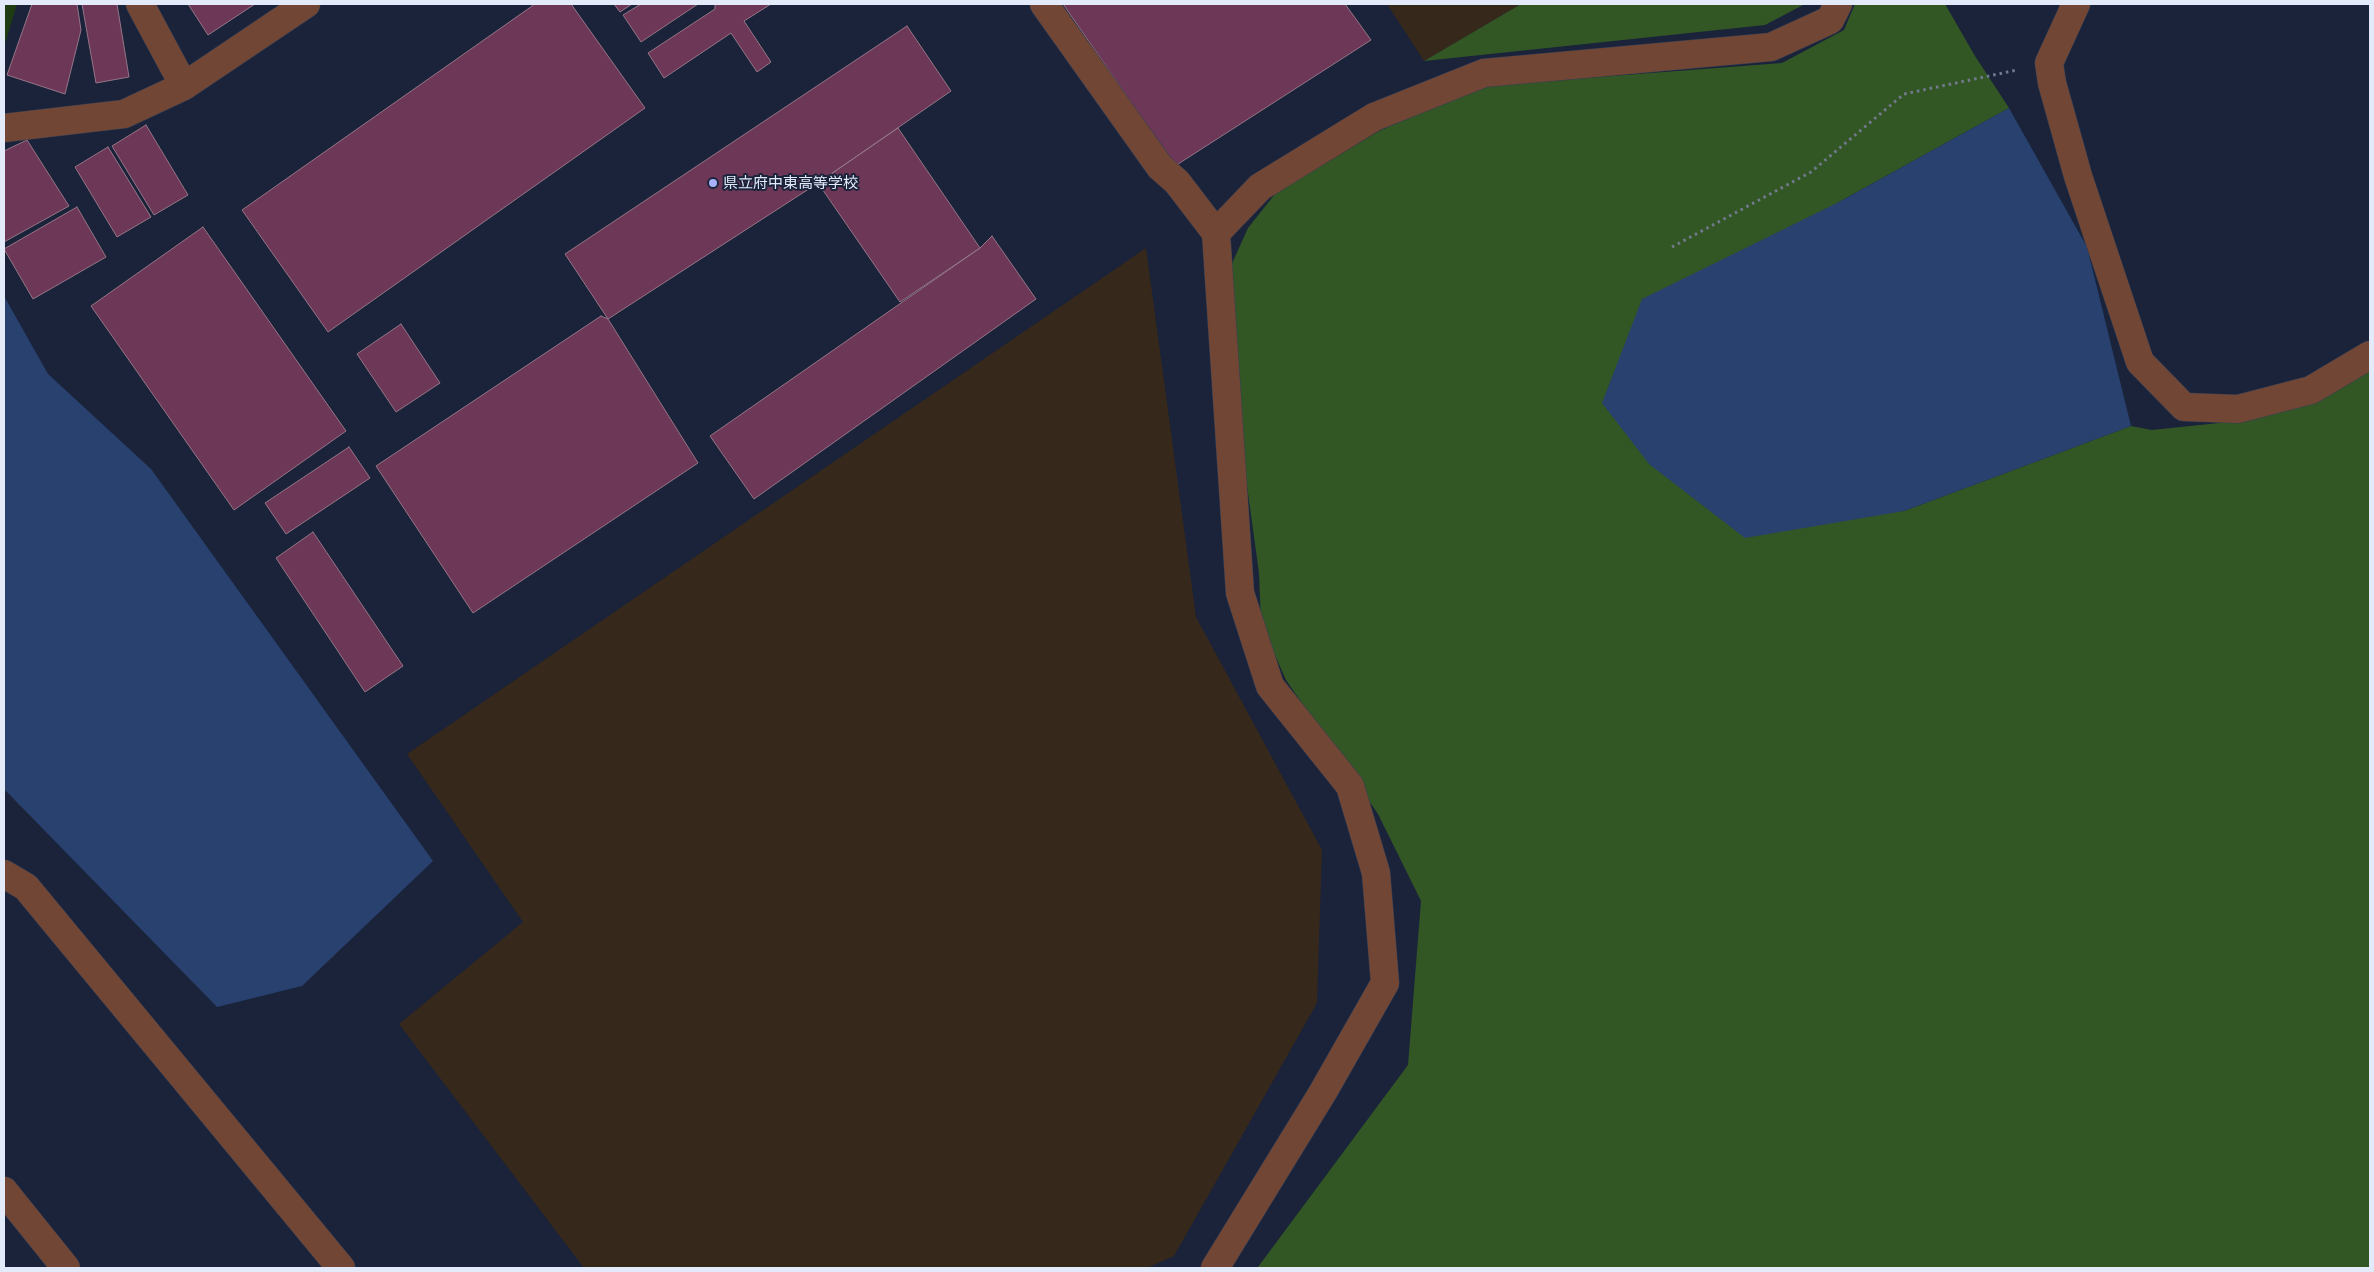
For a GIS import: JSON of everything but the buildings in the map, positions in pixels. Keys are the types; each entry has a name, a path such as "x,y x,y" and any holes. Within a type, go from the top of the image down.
{"street":[{"path":"140,4 184,86"},
{"path":"4,128 124,114 184,86 306,4"},
{"path":"1044,4 1160,167 1177,182 1216,232 1240,593 1270,686 1350,786 1376,873 1385,983 1323,1092 1215,1268"},
{"path":"1216,232 1260,187 1374,117 1484,73 1770,47 1830,20 1838,4"},
{"path":"2076,4 2049,62 2052,83 2078,176 2140,362 2184,406 2238,409 2311,390 2370,355"},
{"path":"4,874 26,887 341,1268"},
{"path":"4,1191 66,1268"}],"path":[{"path":"1672,247 1811,172 1904,94 2049,62"}],"shaded area":[{"path":"1387,4 1521,4 1424,61"},
{"path":"1146,248 1196,617 1322,850 1317,1003 1174,1256 1147,1268 584,1268 399,1024 523,922 407,754"}],"green space":[{"path":"4,4 17,4 4,47"},
{"path":"1521,4 1805,4 1765,25 1424,61"},
{"path":"1855,4 1945,4 1975,56 2009,108 1839,202 1904,511 2131,426 2152,430 2238,421 2370,366 2370,1268 1258,1267 1408,1065 1421,901 1378,814 1286,680 1261,624 1259,573 1220,290 1248,228 1275,194 1379,131 1480,86 1782,63 1844,30"}],"water":[{"path":"2009,108 2087,247 2131,426 1904,511 1745,538 1649,464 1602,403 1642,299 1839,202"},
{"path":"4,296 48,374 151,469 433,861 302,986 217,1007 4,789"}],"place":[{"name":"県立府中東高等学校","path":"713,183"}]}
